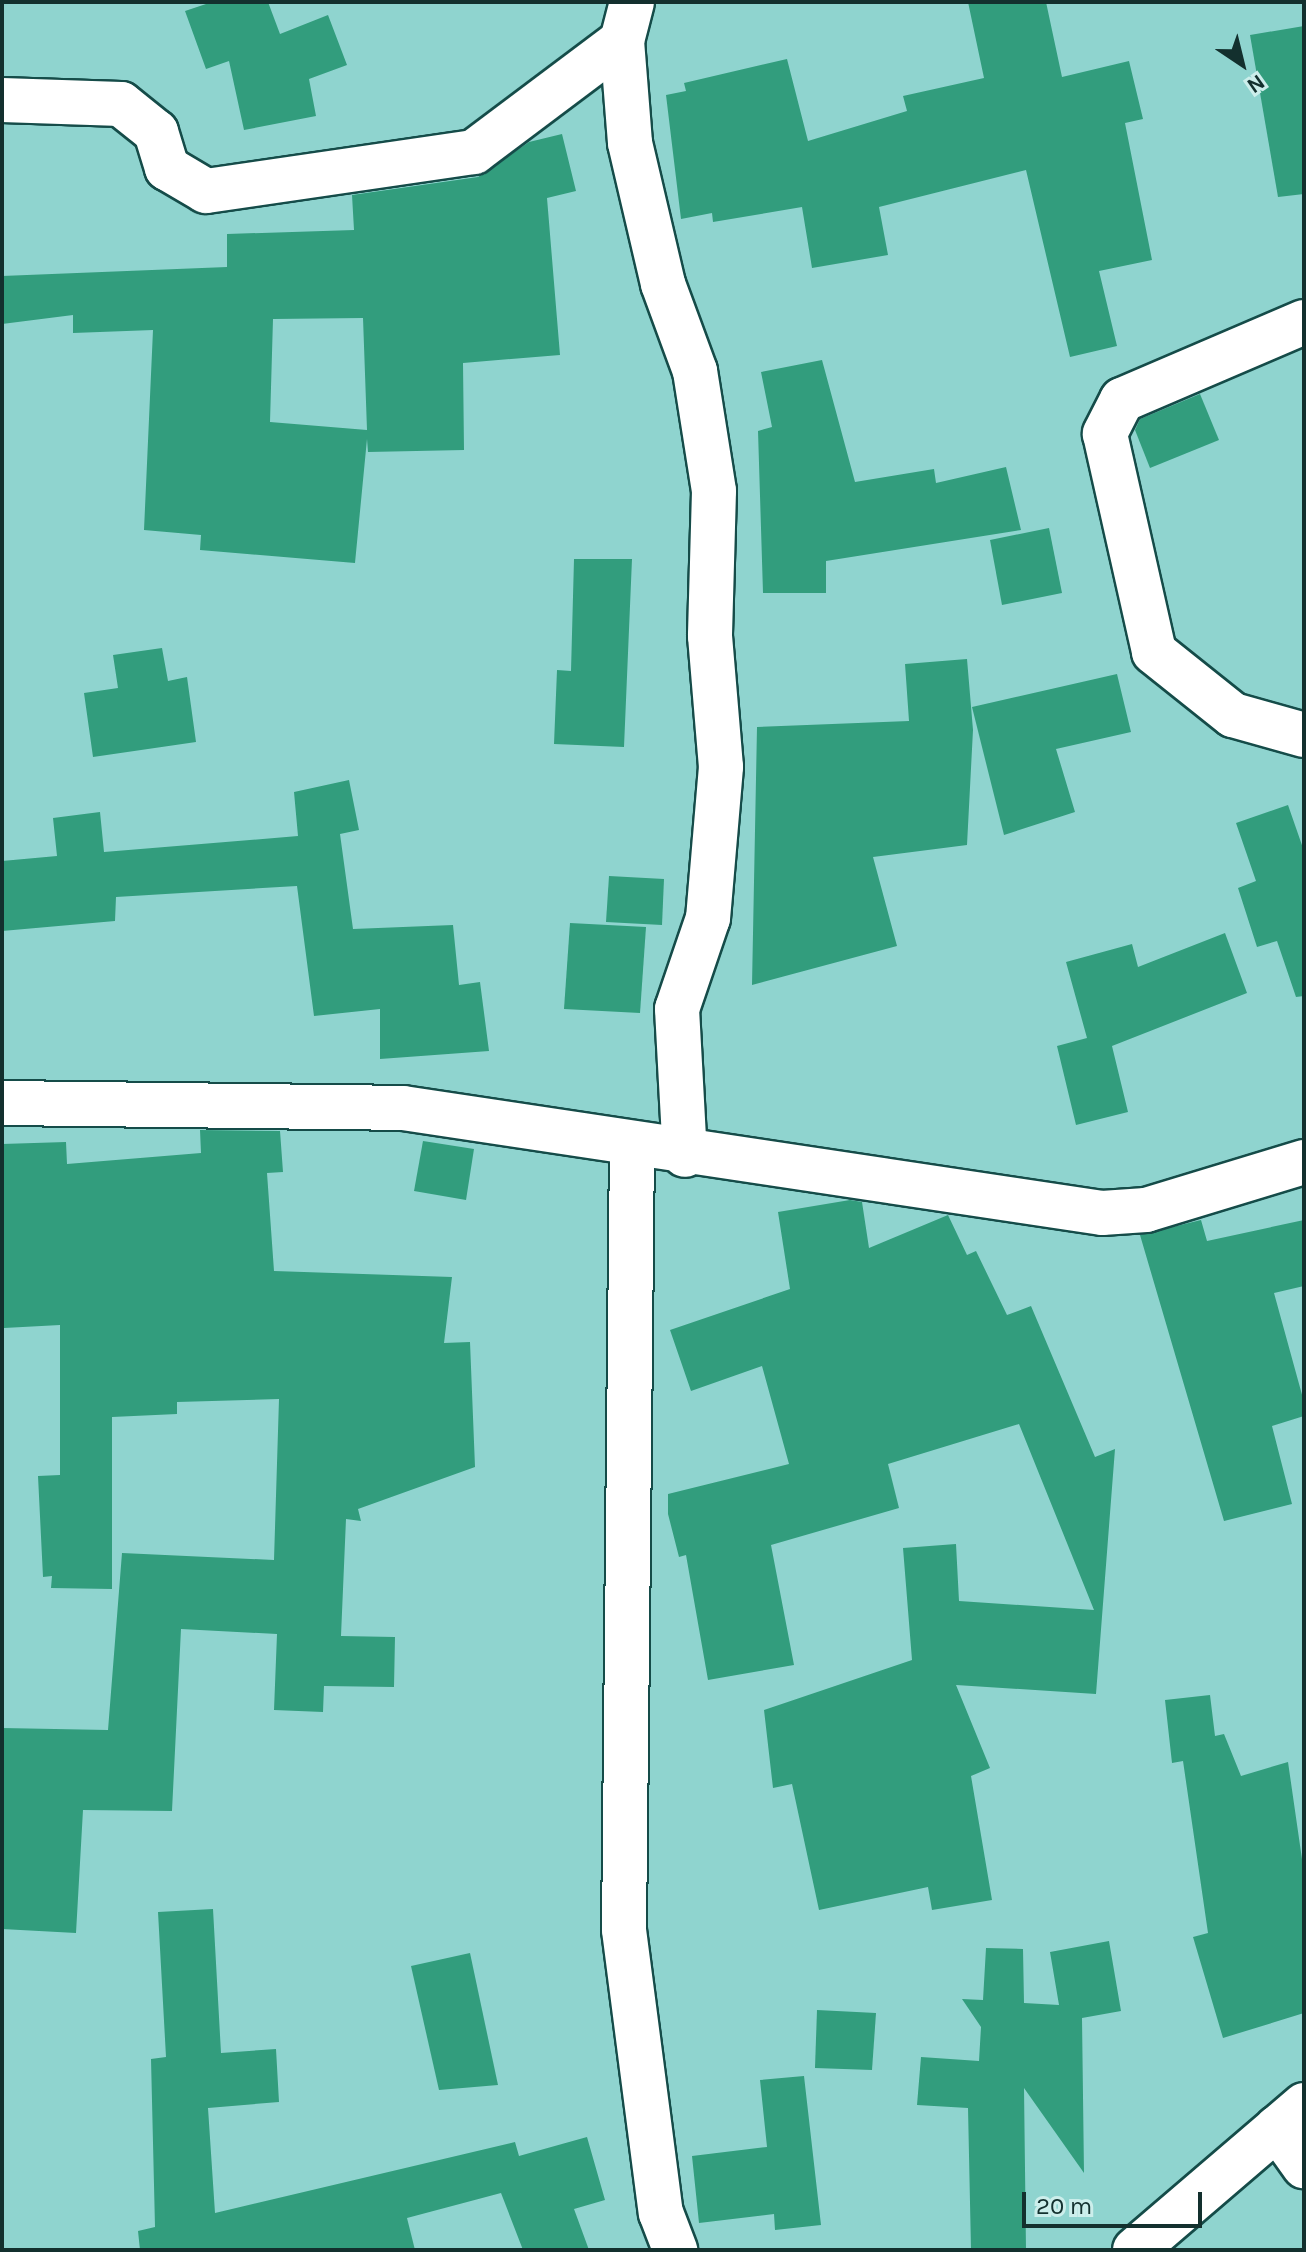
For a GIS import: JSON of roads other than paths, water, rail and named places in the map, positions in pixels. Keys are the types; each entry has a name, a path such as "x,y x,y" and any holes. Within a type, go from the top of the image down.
{"street":[{"path":"2,100 121,104 156,132 167,168 206,191 474,152 627,22"},
{"path":"627,22 630,143 663,284 695,371 714,491 710,636 721,767 708,918 677,1009 685,1155"},
{"path":"1304,322 1122,400 1105,434 1154,652 1233,715 1304,735"},
{"path":"2,1103 403,1108 632,1143 685,1155 1102,1213 1146,1210 1304,1162"},
{"path":"632,1143 624,1930 661,2213 675,2250"},
{"path":"1149,2246 1291,2116 1304,2166"}]}
